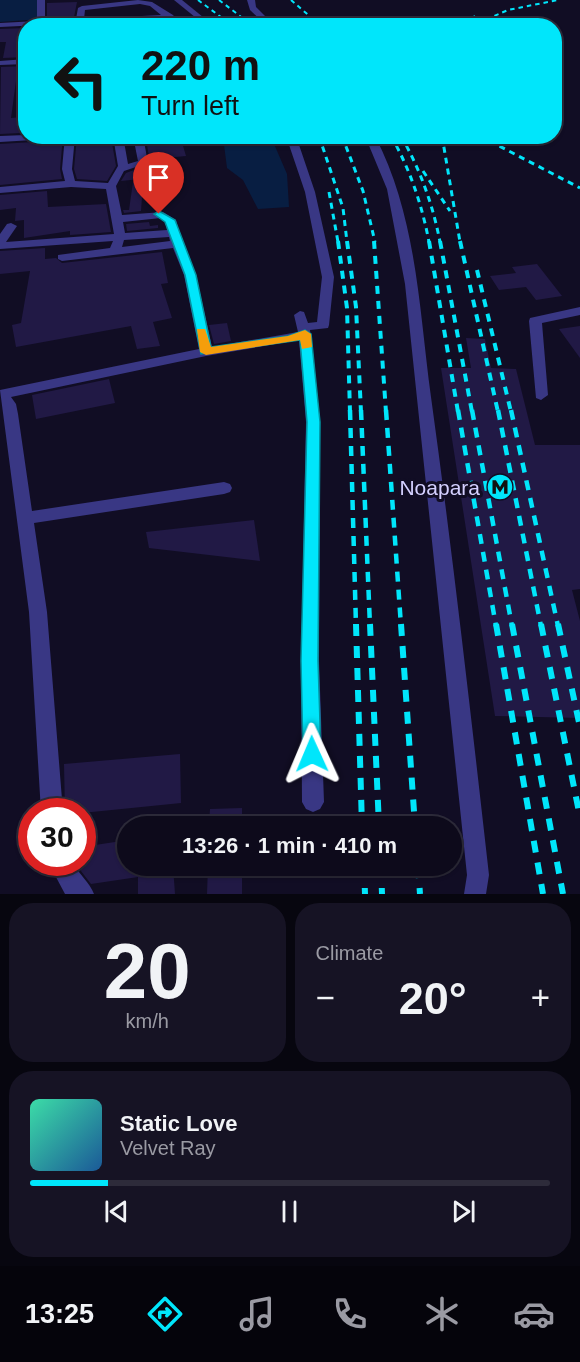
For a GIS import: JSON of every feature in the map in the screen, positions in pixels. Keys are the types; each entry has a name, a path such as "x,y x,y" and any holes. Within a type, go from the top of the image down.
{"street":[{"path":"41,0 41,18"},
{"path":"77,0 82,8 80,18"},
{"path":"178,0 201,18"},
{"path":"251,0 253,8 264,18"},
{"path":"82,8 140,2 152,4 170,17"},
{"path":"140,18 170,17"},
{"path":"0,25 18,25"},
{"path":"0,63 18,62"},
{"path":"0,139 18,138"},
{"path":"69,144 67,169 71,184"},
{"path":"114,251 120,237 111,186 123,167 119,144"},
{"path":"123,167 143,163 139,144"},
{"path":"1,395 206,352 290,339 303,325 323,325 328,277 310,192 294,144"},
{"path":"374,144 389,176 401,227 416,330 444,553 478,875 475,894"},
{"path":"0,190 71,184 111,186"},
{"path":"117,219 164,215 170,220 190,275 206,352"},
{"path":"0,244 11,226"},
{"path":"0,244 120,237 175,239"},
{"path":"62,257 114,251 175,239"},
{"path":"541,395 535,321 580,311"},
{"path":"303,325 313,422 310,661 313,801"},
{"path":"1,395 6,399 11,414 38,612 51,798"},
{"path":"25,518 224,488"},
{"path":"67,876 74,887 83,894"}],"water":[{"path":"0,0 41,0 43,18 18,18 18,21 0,22"},
{"path":"224,144 274,144 287,174 289,207 258,209 243,180 227,168"}],"building":[{"path":"77,2 74,17 47,18 47,3"},
{"path":"18,28 18,57 3,58 6,42 0,42 0,29"},
{"path":"18,66 18,81 16,81 11,118 18,117 18,133 0,134 1,67"},
{"path":"0,144 62,144 60,169 62,179 0,185"},
{"path":"76,144 112,144 116,166 107,181 77,179 74,169"},
{"path":"147,144 182,144 186,156 165,158 169,176 121,181 126,173 150,164"},
{"path":"133,182 143,183 141,211 124,213 123,210 129,210"},
{"path":"47,191 48,207 106,204 111,232 70,235 70,231 24,238 24,220 15,221 16,208 0,210 0,195"},
{"path":"149,222 150,226 158,225 158,228 127,231 126,224"},
{"path":"45,248 45,259 56,258 62,263 162,252 168,283 161,284 172,318 153,322 160,346 137,349 131,326 16,347 12,325 21,323 30,271 0,274 0,251"},
{"path":"537,264 562,296 536,300 526,287 499,290 490,276 516,273 512,267"},
{"path":"227,323 231,341 214,344 209,325"},
{"path":"580,326 580,358 559,329"},
{"name":"Noapara","path":"466,338 485,339 491,368 516,369 535,445 580,445 580,589 572,590 580,621 580,718 495,716 441,368 471,368"},
{"path":"109,379 115,403 36,419 32,395"},
{"path":"254,520 260,561 149,548 146,532"},
{"path":"180,754 181,803 96,812 96,798 65,798 64,764"},
{"path":"242,808 242,816 210,816 210,809"},
{"path":"117,842 117,876 174,876 175,894 138,894 138,877 91,884 85,876 96,876 96,845"},
{"path":"208,876 242,876 242,894 207,894"}],"railway":[{"path":"198,0 222,18"},
{"path":"219,0 243,18"},
{"path":"291,0 312,18"},
{"path":"490,18 508,10 558,0"},
{"path":"471,18 477,15"},
{"path":"322,144 343,208 347,242"},
{"path":"345,144 363,191 375,242"},
{"path":"395,144 415,188 429,242"},
{"path":"405,144 425,188 440,242"},
{"path":"443,144 460,242"},
{"path":"495,144 580,188"},
{"path":"423,171 450,211"},
{"path":"329,192 338,242"},
{"path":"338,241 347,308 350,412"},
{"path":"347,241 356,307 361,412"},
{"path":"374,241 386,412"},
{"path":"429,241 458,412"},
{"path":"440,241 472,412"},
{"path":"460,241 498,412"},
{"path":"477,270 511,412"},
{"path":"350,410 356,626"},
{"path":"361,410 370,626"},
{"path":"386,410 401,626"},
{"path":"458,410 496,626"},
{"path":"472,410 512,626"},
{"path":"498,410 541,626"},
{"path":"511,410 558,626"},
{"path":"356,624 362,816"},
{"path":"370,624 379,816"},
{"path":"401,624 414,816"},
{"path":"496,624 543,894"},
{"path":"512,624 563,894"},
{"path":"541,624 580,817"},
{"path":"558,624 580,727"},
{"path":"364,876 365,894"},
{"path":"381,876 382,894"},
{"path":"419,876 420,894"}],"slow traffic":[{"path":"201,332 206,352 290,339 305,334 306,347"}],"place":[{"name":"Noapara","path":"500,487"}],"route":[{"path":"159,214 170,220 172,233 190,275 206,352 290,339 305,334 313,422 310,661 312,754"}]}
